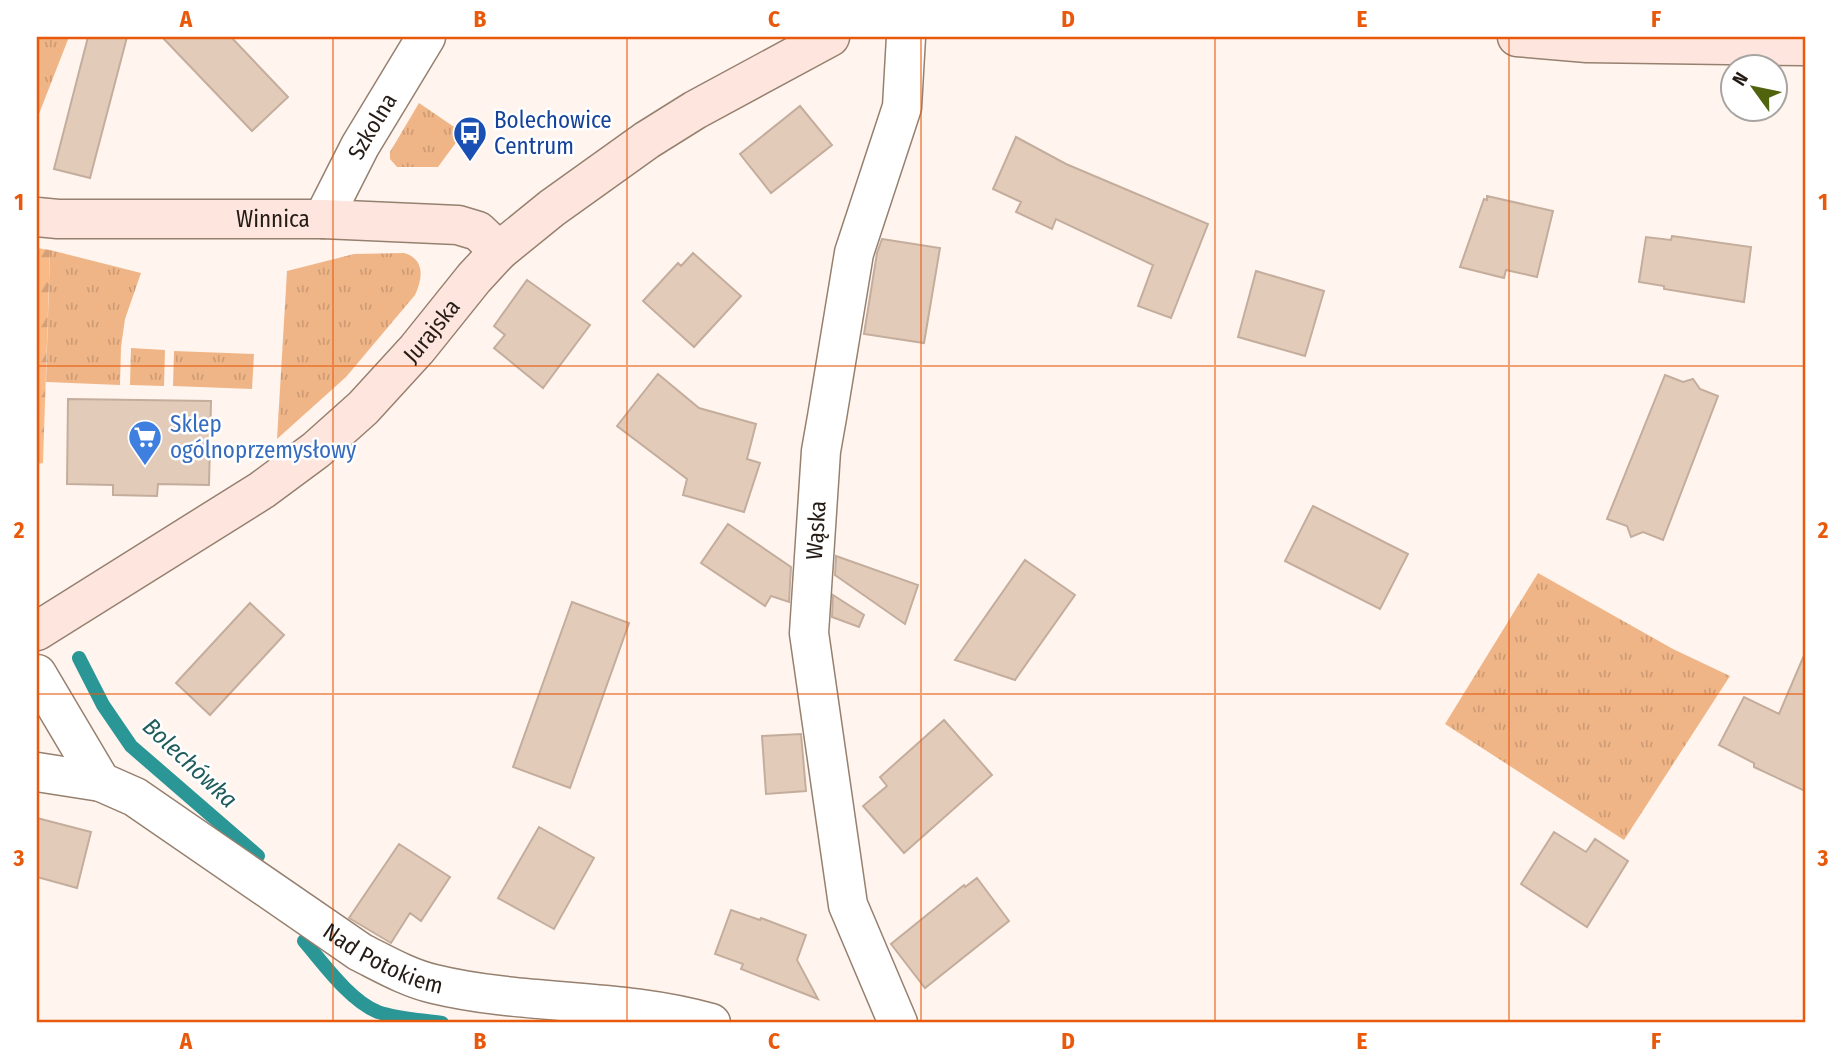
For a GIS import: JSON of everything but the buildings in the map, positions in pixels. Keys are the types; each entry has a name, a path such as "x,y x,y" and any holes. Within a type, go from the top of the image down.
{"street":[{"name":"Szkolna","path":"323,219 360,146 426,37"},
{"name":"Jurajska","path":"37,631 262,490 316,450 363,408 499,251 552,208 647,140 760,73 830,37"},
{"name":"Wąska","path":"898,1023 848,905 809,633 821,451 854,253 902,107 906,37"},
{"path":"1517,37 1587,43 1805,46"},
{"name":"Winnica","path":"37,217 323,219 458,225 478,232 499,251"},
{"path":"37,674 101,782"},
{"name":"Nad Potokiem","path":"37,772 101,782 135,797 360,952 400,972 447,986 679,1014 711,1023"}],"green space":[{"path":"37,37 69,37 37,119"},
{"path":"419,103 463,133 438,167 397,167 390,159 390,152"},
{"path":"37,248 50,250 43,463 37,464"},
{"path":"50,250 141,273 125,319 120,385 46,382"},
{"path":"404,253 419,264 421,276 415,295 346,377 277,439 287,271 354,254"},
{"path":"131,348 165,350 164,386 130,385"},
{"path":"174,351 254,354 252,389 173,386"},
{"path":"1538,573 1673,649 1730,676 1624,840 1445,724"}],"waterway":[{"name":"Bolechówka","path":"79,658 103,705 131,746 258,856"},
{"name":"Bolechówka","path":"304,941 338,981 368,1007 394,1016 442,1023"}],"place":[{"name":"Bolechowice Centrum","path":"470,163"},
{"name":"Sklep ogólnoprzemysłowy","path":"145,467"}]}
